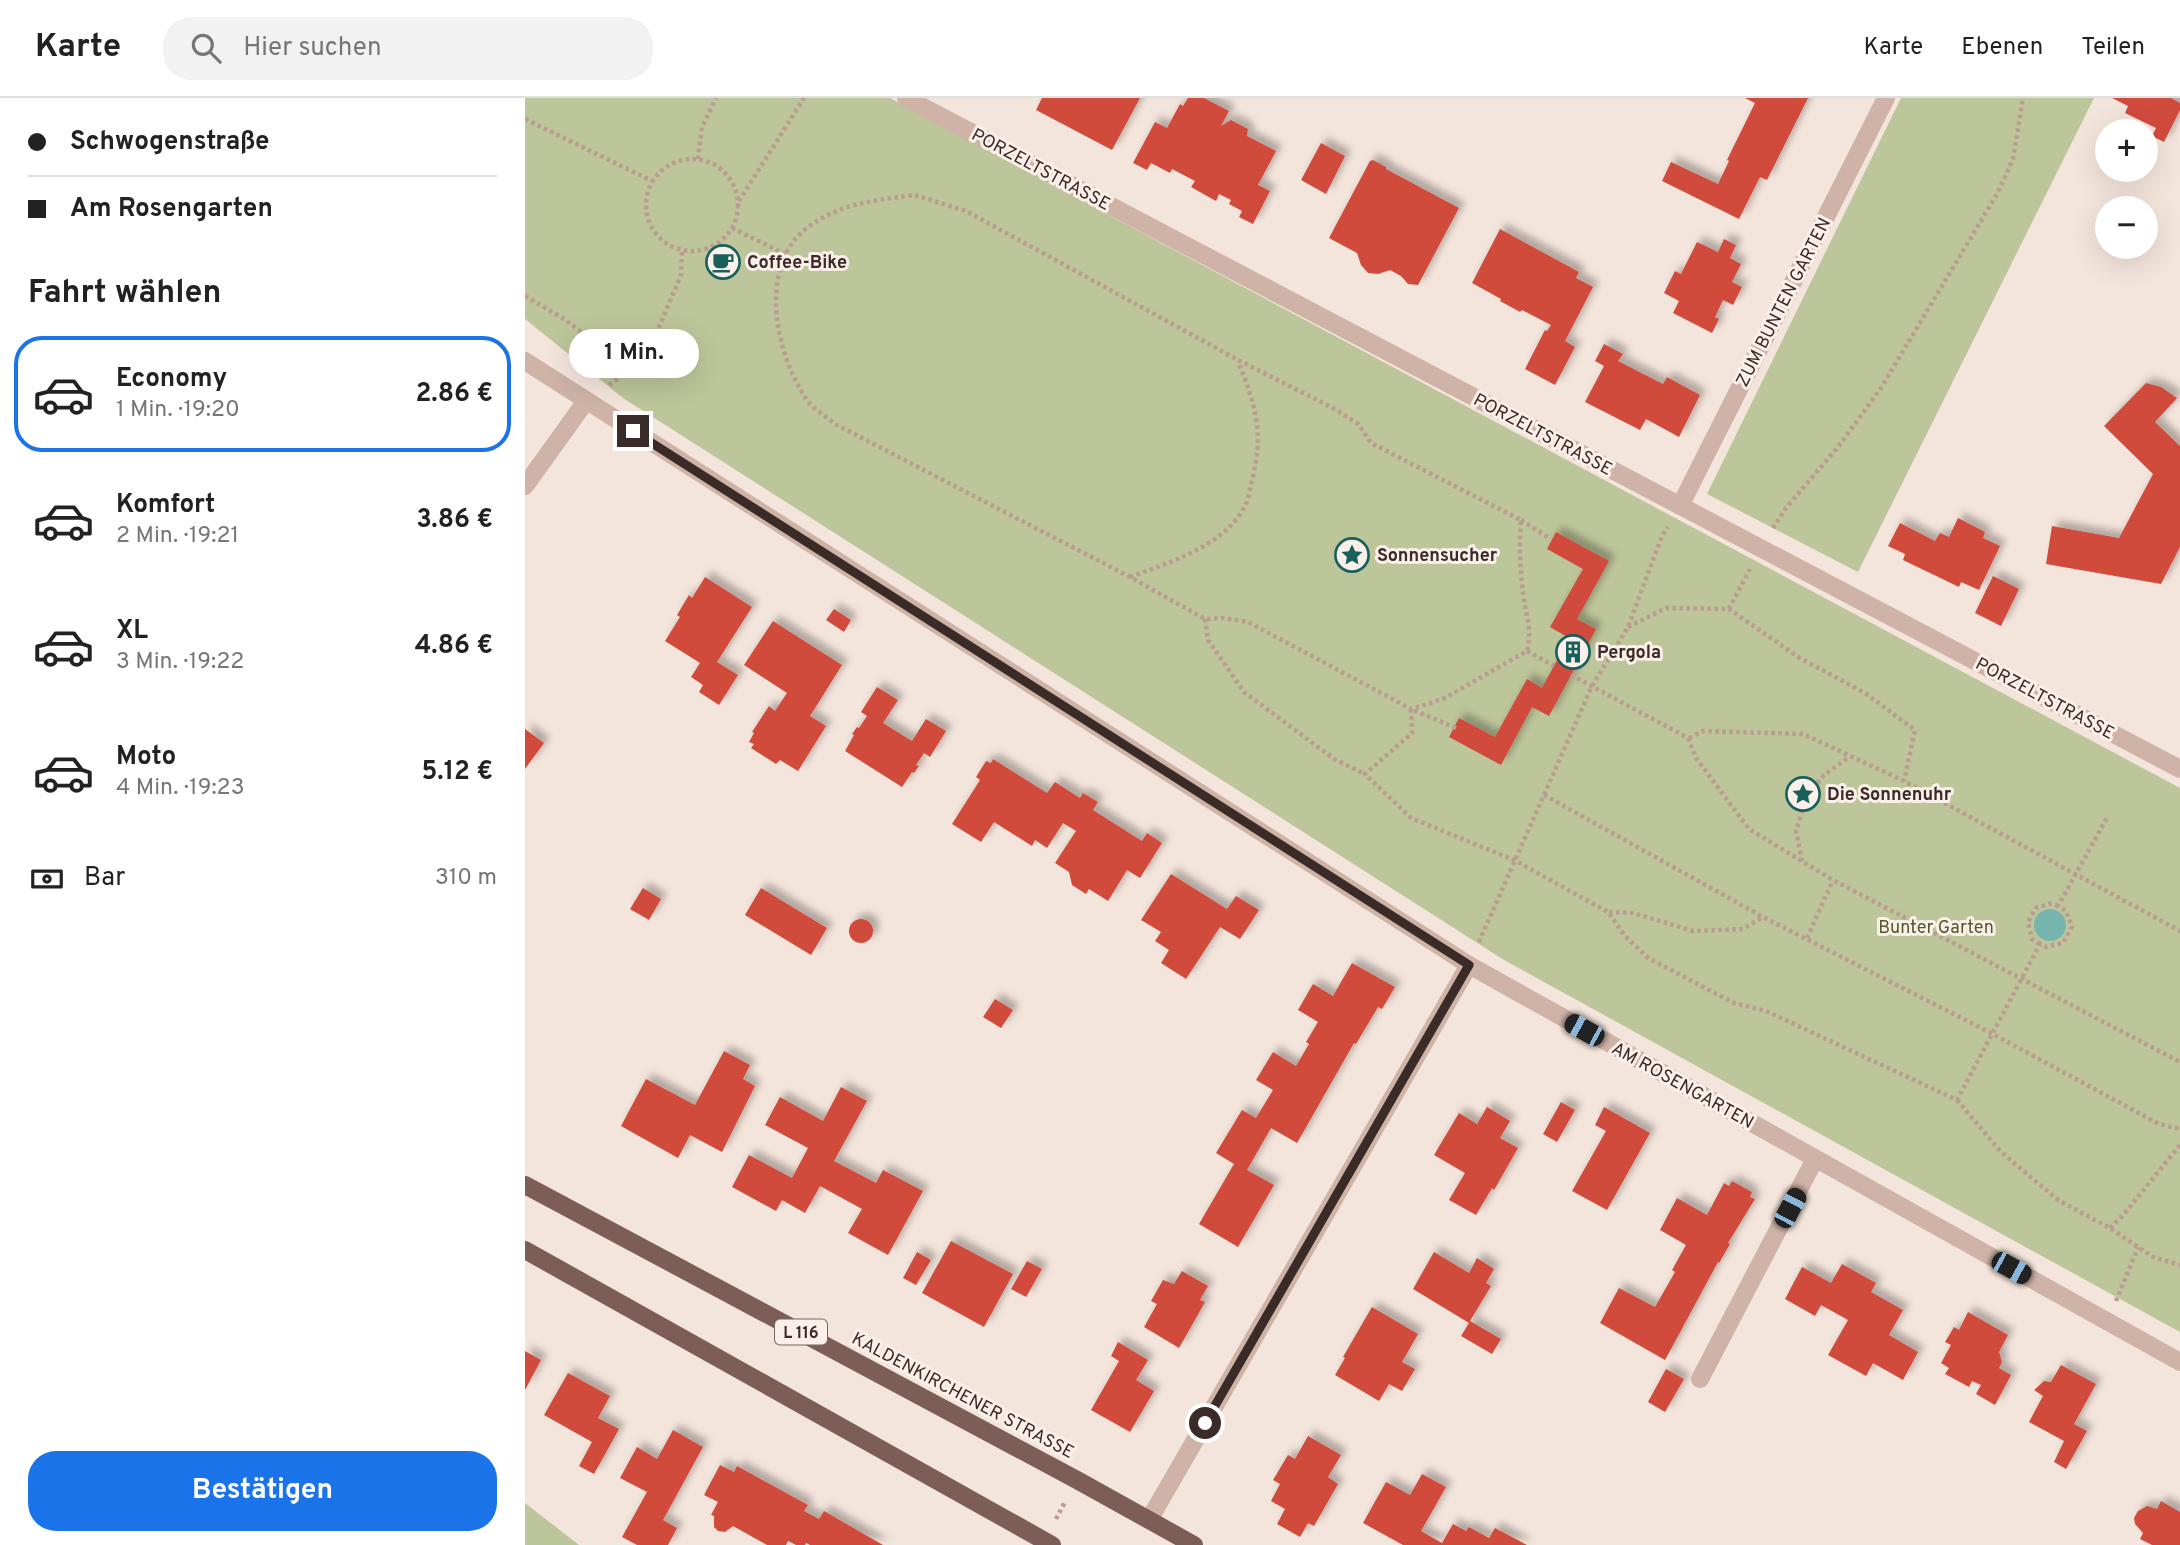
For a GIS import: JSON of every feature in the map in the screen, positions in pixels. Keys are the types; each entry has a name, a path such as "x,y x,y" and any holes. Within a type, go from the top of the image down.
{"main road":[{"name":"KALDENKIRCHENER STRASSE","path":"525,1185 1194,1545"},
{"path":"525,1250 1048,1543"}],"street":[{"name":"PORZELTSTRASSE","path":"906,98 2180,769"},
{"name":"ZUM BUNTEN GARTEN","path":"1680,506 1887,98"},
{"name":"AM ROSENGARTEN","path":"525,361 1469,965 2180,1362"},
{"path":"525,486 586,401"},
{"path":"1149,1520 1469,965"},
{"path":"1700,1379 1815,1159"}],"path":[{"path":"698,159 702,127 716,98"},
{"path":"738,202 804,98"},
{"path":"1730,609 1760,549 1786,508 1838,447 1881,388 1997,194 2013,159 2023,98"},
{"path":"525,119 652,181"},
{"path":"685,159 714,163 726,173 735,187 738,202 732,228 723,239 711,247 696,251 682,250 663,240 650,223 646,202 652,181 660,171 685,159"},
{"path":"1456,728 1412,709 1248,622 1224,618 1205,619 1130,577 835,424 808,401 782,344 776,317 775,290 785,254 807,228 855,204 915,195 966,211 1350,418 1358,424 1371,443 1521,520 1549,538"},
{"path":"732,228 785,254"},
{"path":"586,401 631,369 654,339 681,275 682,250"},
{"path":"525,296 564,319 631,369"},
{"path":"1130,577 1186,556 1220,535 1246,505 1257,459 1259,426 1251,392 1238,360"},
{"path":"1469,965 1592,686 1628,627 1662,536 1680,506"},
{"path":"1412,709 1443,699 1527,651 1531,636 1523,593 1519,542 1521,520"},
{"path":"1628,627 1666,608 1730,609 1798,657 1876,700 1916,730 1904,781"},
{"path":"1205,619 1207,640 1244,692 1334,760 1365,774 1411,818 1514,860 1608,912 1625,936 1648,958 1734,1003 1766,1011 1957,1100 2001,1152 2058,1200 2110,1228 2153,1257 2180,1265"},
{"path":"1527,651 1554,666"},
{"path":"1571,675 1688,738 1696,758 1749,829 1833,880 2180,1062"},
{"path":"1365,774 1412,733 1412,709"},
{"path":"1688,738 1703,731 1803,734 1904,781 2180,931"},
{"path":"1802,861 1796,831 1807,796 1824,775 1849,757"},
{"path":"1543,795 1763,917 1807,937 1991,1033 2159,1124 2180,1128"},
{"path":"2058,906 2108,816"},
{"path":"1807,937 1833,880"},
{"path":"2052,903 2066,911 2071,927 2063,943 2046,947 2039,944 2032,939 2028,922 2035,908 2052,903"},
{"path":"1608,912 1633,913 1693,931 1744,929 1763,917"},
{"path":"1957,1100 2039,944"},
{"path":"2110,1228 2180,1145"},
{"path":"2108,1322 2138,1247"},
{"path":"1048,1543 1077,1480"}],"green space":[{"name":"Bunter Garten","path":"525,98 890,98 2180,788 2180,1332 1504,960 623,398 525,319"},
{"path":"1901,98 2094,98 1858,572 1707,494"},
{"path":"525,1503 579,1545 525,1545"}],"water":[{"path":"2050,909 2061,914 2066,925 2061,936 2050,941 2039,936 2034,925 2039,914"}],"building":[{"path":"1042,98 1140,98 1112,150 1036,110"},
{"path":"1188,98 1204,98 1229,111 1221,126 1231,120 1248,129 1247,136 1276,151 1258,185 1270,191 1253,224 1239,217 1242,211 1229,204 1231,200 1219,194 1216,201 1191,187 1195,181 1172,169 1170,173 1151,163 1147,170 1133,163 1155,122 1167,128 1180,104 1183,106"},
{"path":"1745,98 1808,98 1767,180 1760,177 1739,219 1662,181 1671,162 1718,184 1755,103"},
{"path":"2112,98 2171,98 2180,103 2180,110 2164,142 2158,139 2158,119 2137,119 2125,113 2128,106"},
{"path":"1321,143 1345,156 1326,194 1301,180"},
{"path":"1373,160 1459,208 1418,285 1408,284 1390,270 1378,274 1368,273 1361,265 1357,253 1329,238 1370,161"},
{"path":"1500,229 1579,272 1576,278 1593,287 1565,341 1575,347 1555,385 1525,369 1545,330 1551,325 1522,310 1520,312 1472,283"},
{"path":"1724,239 1736,245 1730,258 1741,264 1732,282 1742,287 1733,305 1723,300 1715,317 1719,319 1712,333 1673,313 1679,301 1664,293 1675,271 1681,274 1697,242 1718,252"},
{"path":"1604,344 1623,354 1618,361 1663,384 1667,377 1700,395 1679,437 1646,419 1640,430 1585,402 1604,366 1595,361"},
{"path":"2146,383 2161,387 2177,398 2155,422 2180,446 2180,547 2161,584 2046,564 2052,526 2119,538 2153,474 2104,426"},
{"path":"1958,518 1985,532 1983,538 2000,546 1979,590 1961,582 1959,587 1903,560 1905,554 1888,546 1900,523 1935,541 1940,533 1949,537"},
{"name":"Pergola","path":"1556,532 1609,561 1577,619 1596,629 1549,716 1532,707 1501,765 1449,737 1459,718 1495,737 1527,679 1542,688 1569,638 1550,627 1583,569 1547,549"},
{"path":"1993,576 2019,589 2001,626 1975,613"},
{"path":"705,577 752,607 717,662 738,675 719,705 699,692 703,685 691,677 700,663 665,641 680,617 677,615 689,595 692,598"},
{"path":"834,609 851,620 844,632 826,620"},
{"path":"773,621 842,665 810,716 826,726 798,771 780,760 776,764 751,748 754,744 749,742 754,733 752,732 769,706 775,711 787,693 744,665"},
{"path":"877,687 898,700 883,723 912,741 926,719 946,731 930,757 924,753 916,765 919,766 902,787 845,751 854,735 852,734 867,716 861,712"},
{"path":"525,729 544,743 525,769"},
{"path":"993,759 1047,793 1055,782 1080,798 1083,793 1098,802 1093,810 1142,841 1147,833 1162,843 1140,878 1127,870 1108,901 1089,889 1086,894 1072,885 1069,872 1055,863 1076,831 1063,823 1047,848 1035,840 1032,846 994,822 981,842 952,824 980,780 976,777 986,761 991,763"},
{"path":"1171,874 1227,909 1236,896 1259,910 1240,939 1220,927 1186,979 1161,963 1169,950 1155,941 1161,932 1141,920"},
{"path":"643,888 661,899 649,920 630,909"},
{"path":"761,888 827,928 811,955 745,915"},
{"path":"861,919 870,922 873,931 870,940 861,943 852,940 849,931 852,922"},
{"path":"1352,963 1395,987 1382,1009 1378,1007 1356,1044 1354,1043 1297,1143 1271,1128 1247,1170 1274,1185 1238,1247 1199,1224 1234,1164 1216,1153 1242,1110 1256,1118 1273,1090 1256,1080 1273,1052 1296,1066 1309,1044 1306,1042 1318,1022 1298,1010 1313,984 1333,996"},
{"path":"995,999 1013,1010 1001,1028 983,1017"},
{"path":"724,1051 750,1065 743,1079 755,1086 722,1152 690,1135 678,1158 621,1126 646,1079 695,1105"},
{"path":"841,1087 867,1101 834,1161 876,1183 883,1170 923,1191 888,1255 848,1233 862,1209 820,1186 805,1213 782,1200 776,1211 732,1187 749,1155 792,1178 808,1148 765,1125 780,1097 823,1121"},
{"path":"1561,1102 1575,1110 1557,1142 1543,1134"},
{"path":"1487,1107 1510,1121 1500,1138 1518,1148 1476,1215 1449,1200 1465,1173 1434,1155 1459,1113 1477,1124"},
{"path":"1604,1107 1650,1133 1607,1210 1572,1191 1606,1131 1595,1125"},
{"path":"1732,1181 1752,1192 1750,1197 1755,1199 1665,1360 1600,1323 1619,1288 1655,1307 1675,1272 1672,1270 1686,1245 1660,1230 1677,1198 1707,1215 1724,1183 1729,1186"},
{"path":"951,1241 1013,1274 984,1327 922,1293"},
{"path":"917,1252 931,1260 916,1285 903,1278"},
{"path":"1434,1252 1469,1273 1477,1258 1494,1269 1486,1283 1491,1286 1470,1321 1501,1339 1492,1354 1461,1336 1469,1323 1413,1289"},
{"path":"1027,1261 1042,1269 1026,1297 1011,1289"},
{"path":"1842,1264 1876,1283 1871,1292 1903,1310 1889,1335 1918,1352 1903,1380 1873,1363 1866,1376 1828,1355 1848,1320 1821,1305 1815,1316 1785,1299 1802,1267 1831,1283"},
{"path":"1182,1271 1208,1286 1200,1300 1205,1302 1179,1348 1144,1327 1157,1304 1151,1301 1163,1280 1174,1284"},
{"path":"1372,1307 1418,1334 1402,1362 1415,1369 1402,1391 1389,1384 1379,1401 1335,1375"},
{"path":"1968,1312 2008,1335 1999,1352 2002,1362 1999,1368 2011,1375 1995,1405 1976,1394 1981,1385 1972,1381 1969,1387 1945,1374 1949,1368 1941,1363 1951,1345 1945,1342 1954,1327 1959,1330"},
{"path":"1118,1342 1148,1360 1136,1380 1154,1391 1130,1432 1091,1410 1119,1361 1111,1356"},
{"path":"525,1351 541,1360 525,1390"},
{"path":"2061,1365 2096,1384 2074,1424 2087,1431 2066,1469 2054,1462 2064,1441 2029,1422 2043,1396 2034,1390 2044,1381 2051,1382"},
{"path":"1666,1369 1684,1379 1665,1412 1648,1402"},
{"path":"568,1373 610,1396 598,1418 619,1429 594,1474 579,1466 592,1442 544,1415"},
{"path":"673,1430 703,1447 663,1520 677,1528 668,1545 637,1545 622,1537 647,1492 620,1478 637,1447 657,1459"},
{"path":"1308,1436 1341,1455 1328,1477 1338,1484 1314,1526 1308,1523 1300,1537 1277,1524 1285,1509 1271,1501 1280,1484 1273,1480 1288,1455 1295,1459"},
{"path":"720,1465 734,1472 737,1466 808,1505 804,1511 819,1519 824,1511 883,1545 796,1545 788,1541 786,1545 767,1545 733,1526 725,1532 718,1531 714,1527 714,1516 711,1515 718,1502 704,1495"},
{"path":"1422,1474 1446,1487 1421,1531 1442,1543 1453,1524 1466,1531 1469,1527 1489,1538 1495,1528 1527,1545 1403,1545 1363,1523 1386,1482 1410,1495"},
{"path":"2161,1501 2180,1512 2180,1545 2152,1545 2140,1539 2143,1533 2135,1524 2134,1518 2138,1511 2147,1506 2157,1509"}],"place":[{"name":"Coffee-Bike","path":"723,262"},
{"name":"Sonnensucher","path":"1352,555"},
{"name":"Pergola","path":"1573,652"},
{"name":"Die Sonnenuhr","path":"1803,794"}],"route":[{"path":"633,431 1469,965 1205,1423"}]}
